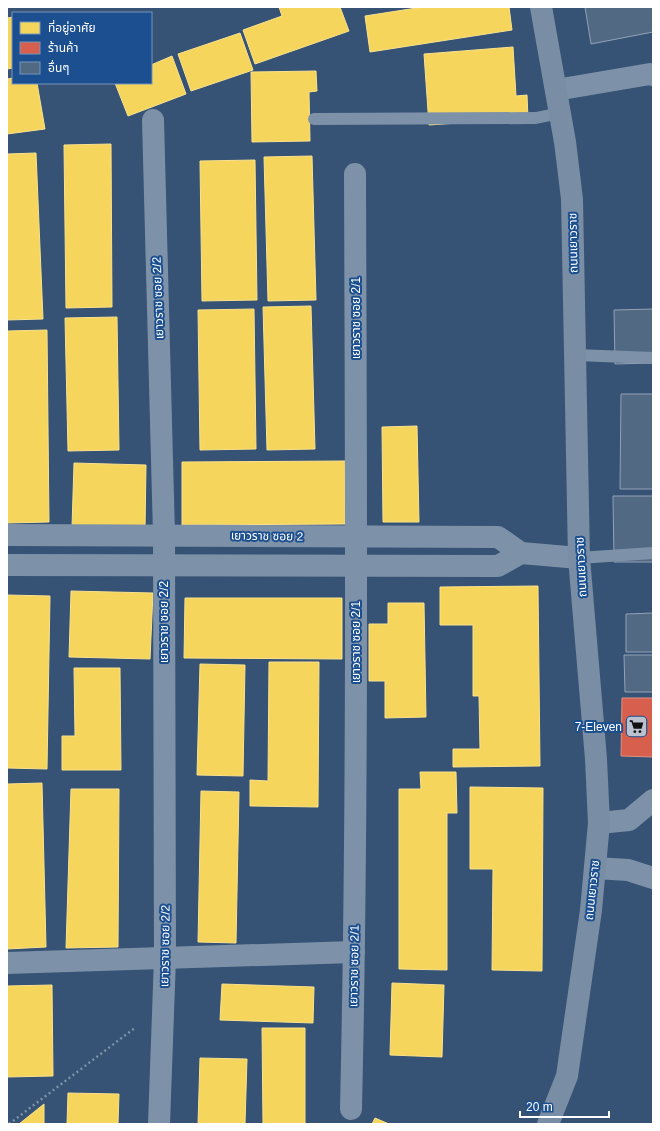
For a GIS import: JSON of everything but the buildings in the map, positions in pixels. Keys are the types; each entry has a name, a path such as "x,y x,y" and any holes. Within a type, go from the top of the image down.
{"main road":[{"name":"ถนนเยาวราช","path":"541,7 560,113 572,199 579,558 596,760 599,823 591,910 567,1076 548,1124"}],"street":[{"path":"556,90 650,74 653,75"},
{"name":"เยาวราช ซอย 2/2","path":"153,120 164,535 165,958 159,1124"},
{"name":"เยาวราช ซอย 2/1","path":"350,1109 354,952 356,174"},
{"name":"เยาวราช ซอย 2","path":"7,535 498,537 521,553 579,558"},
{"path":"7,565 498,566 521,553"},
{"path":"599,823 630,820 653,800"},
{"path":"595,868 628,870 653,878"},
{"path":"7,963 354,952"}],"lane":[{"path":"314,119 536,118 560,113"},
{"path":"576,355 653,358"},
{"path":"579,558 653,553"}],"path":[{"path":"9,1124 164,1006"}],"place":[{"name":"7-Eleven","path":"637,727"}]}
